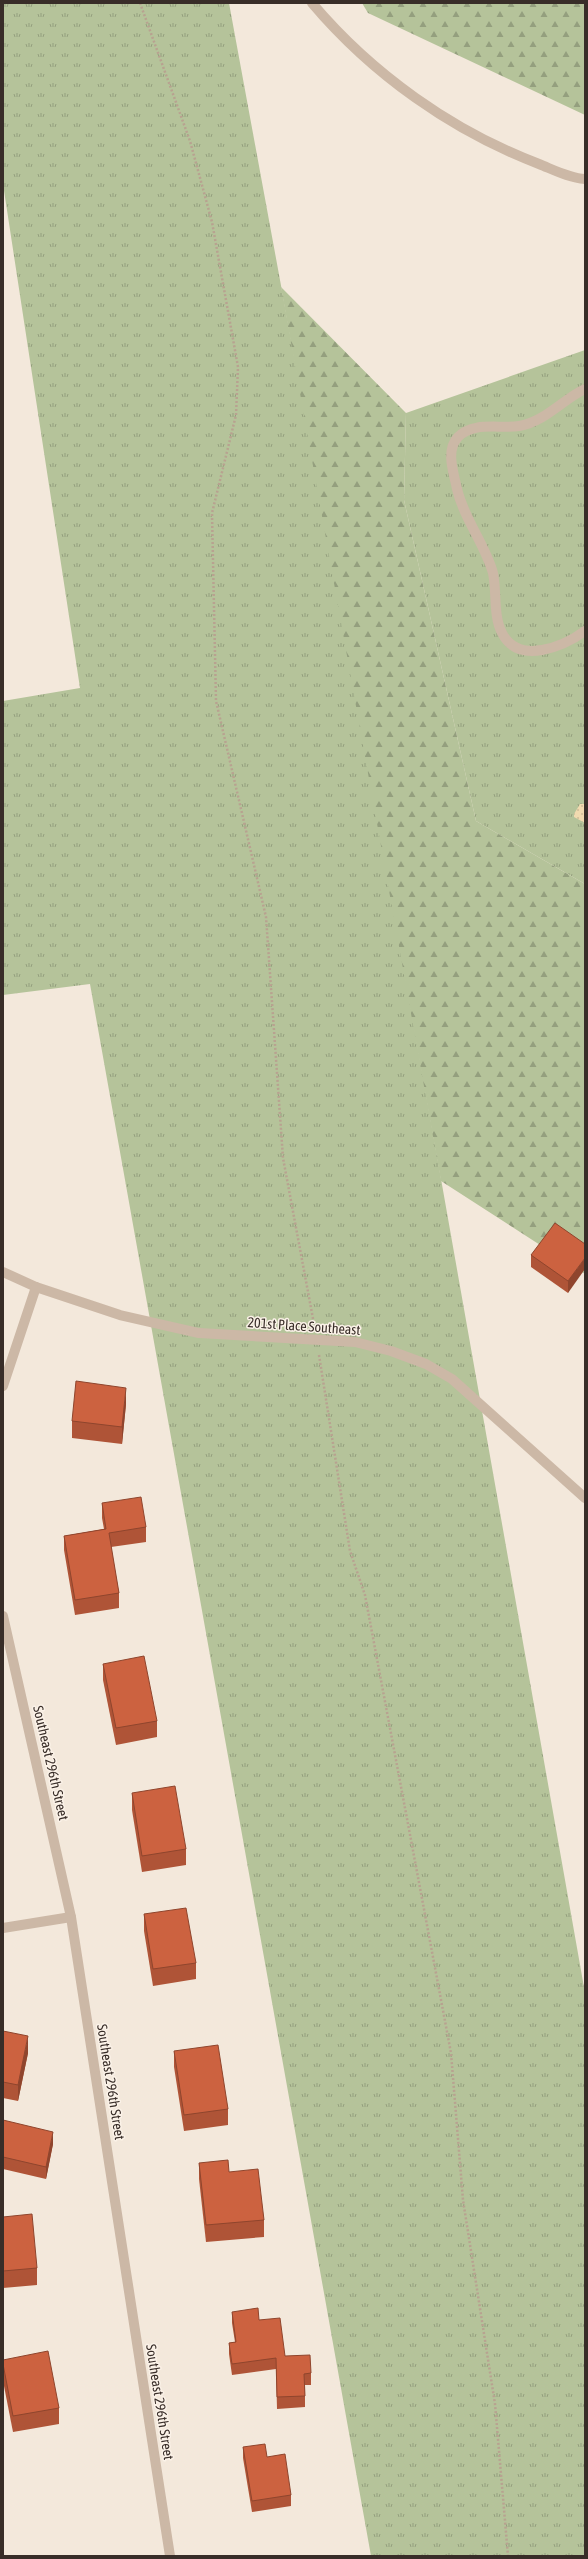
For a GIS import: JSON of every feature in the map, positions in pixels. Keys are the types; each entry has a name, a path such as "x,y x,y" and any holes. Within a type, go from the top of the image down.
{"street":[{"path":"312,3 380,72 448,120 521,157 585,180"},
{"path":"585,389 534,422 520,426 479,427 465,432 458,438 452,448 451,463 460,501 493,573 502,633 512,644 524,650 540,651 555,648 585,631"},
{"name":"201st Place Southeast","path":"3,1272 36,1287 120,1314 199,1333 355,1342 391,1351 426,1364 452,1379 585,1498"},
{"path":"3,1386 36,1287"},
{"name":"Southeast 296th Street","path":"3,1616 71,1918 170,2556"},
{"path":"3,1928 71,1918"}],"path":[{"path":"140,3 192,148 212,222 238,367 236,415 212,513 216,701 266,917 283,1158 317,1340 350,1551 365,1595 370,1617 451,2053 463,2200 495,2404 508,2556"}],"green space":[{"path":"3,3 229,3 331,557 585,1993 585,2556 371,2556 90,984 3,995 3,701 80,688 3,184"},
{"path":"362,3 585,3 585,115 368,13"},
{"path":"281,287 406,413 404,500 476,821 585,884 585,1274 441,1181"},
{"path":"585,350 585,884 476,821 404,500 406,413"}],"sand":[{"path":"580,804 585,804 585,823 574,817 574,814"}],"building":[{"path":"555,1223 585,1244 585,1258 568,1281 531,1255"},
{"path":"76,1381 126,1388 122,1427 72,1421"},
{"path":"141,1497 146,1527 109,1533 119,1593 75,1600 64,1536 106,1529 102,1503"},
{"path":"144,1656 157,1721 116,1728 103,1664"},
{"path":"175,1786 186,1849 142,1856 132,1793"},
{"path":"186,1908 196,1963 153,1969 144,1914"},
{"path":"3,2031 28,2036 18,2085 3,2082"},
{"path":"218,2045 228,2109 184,2115 174,2051"},
{"path":"3,2120 53,2132 46,2167 3,2157"},
{"path":"228,2160 229,2172 258,2169 264,2220 206,2225 199,2163"},
{"path":"32,2214 37,2268 3,2271 3,2217"},
{"path":"258,2308 259,2320 280,2318 285,2356 310,2355 311,2373 304,2374 305,2396 277,2397 276,2358 232,2364 229,2343 236,2342 232,2312"},
{"path":"48,2351 59,2408 13,2416 3,2360"},
{"path":"265,2444 267,2457 285,2454 291,2495 252,2501 243,2447"}]}
